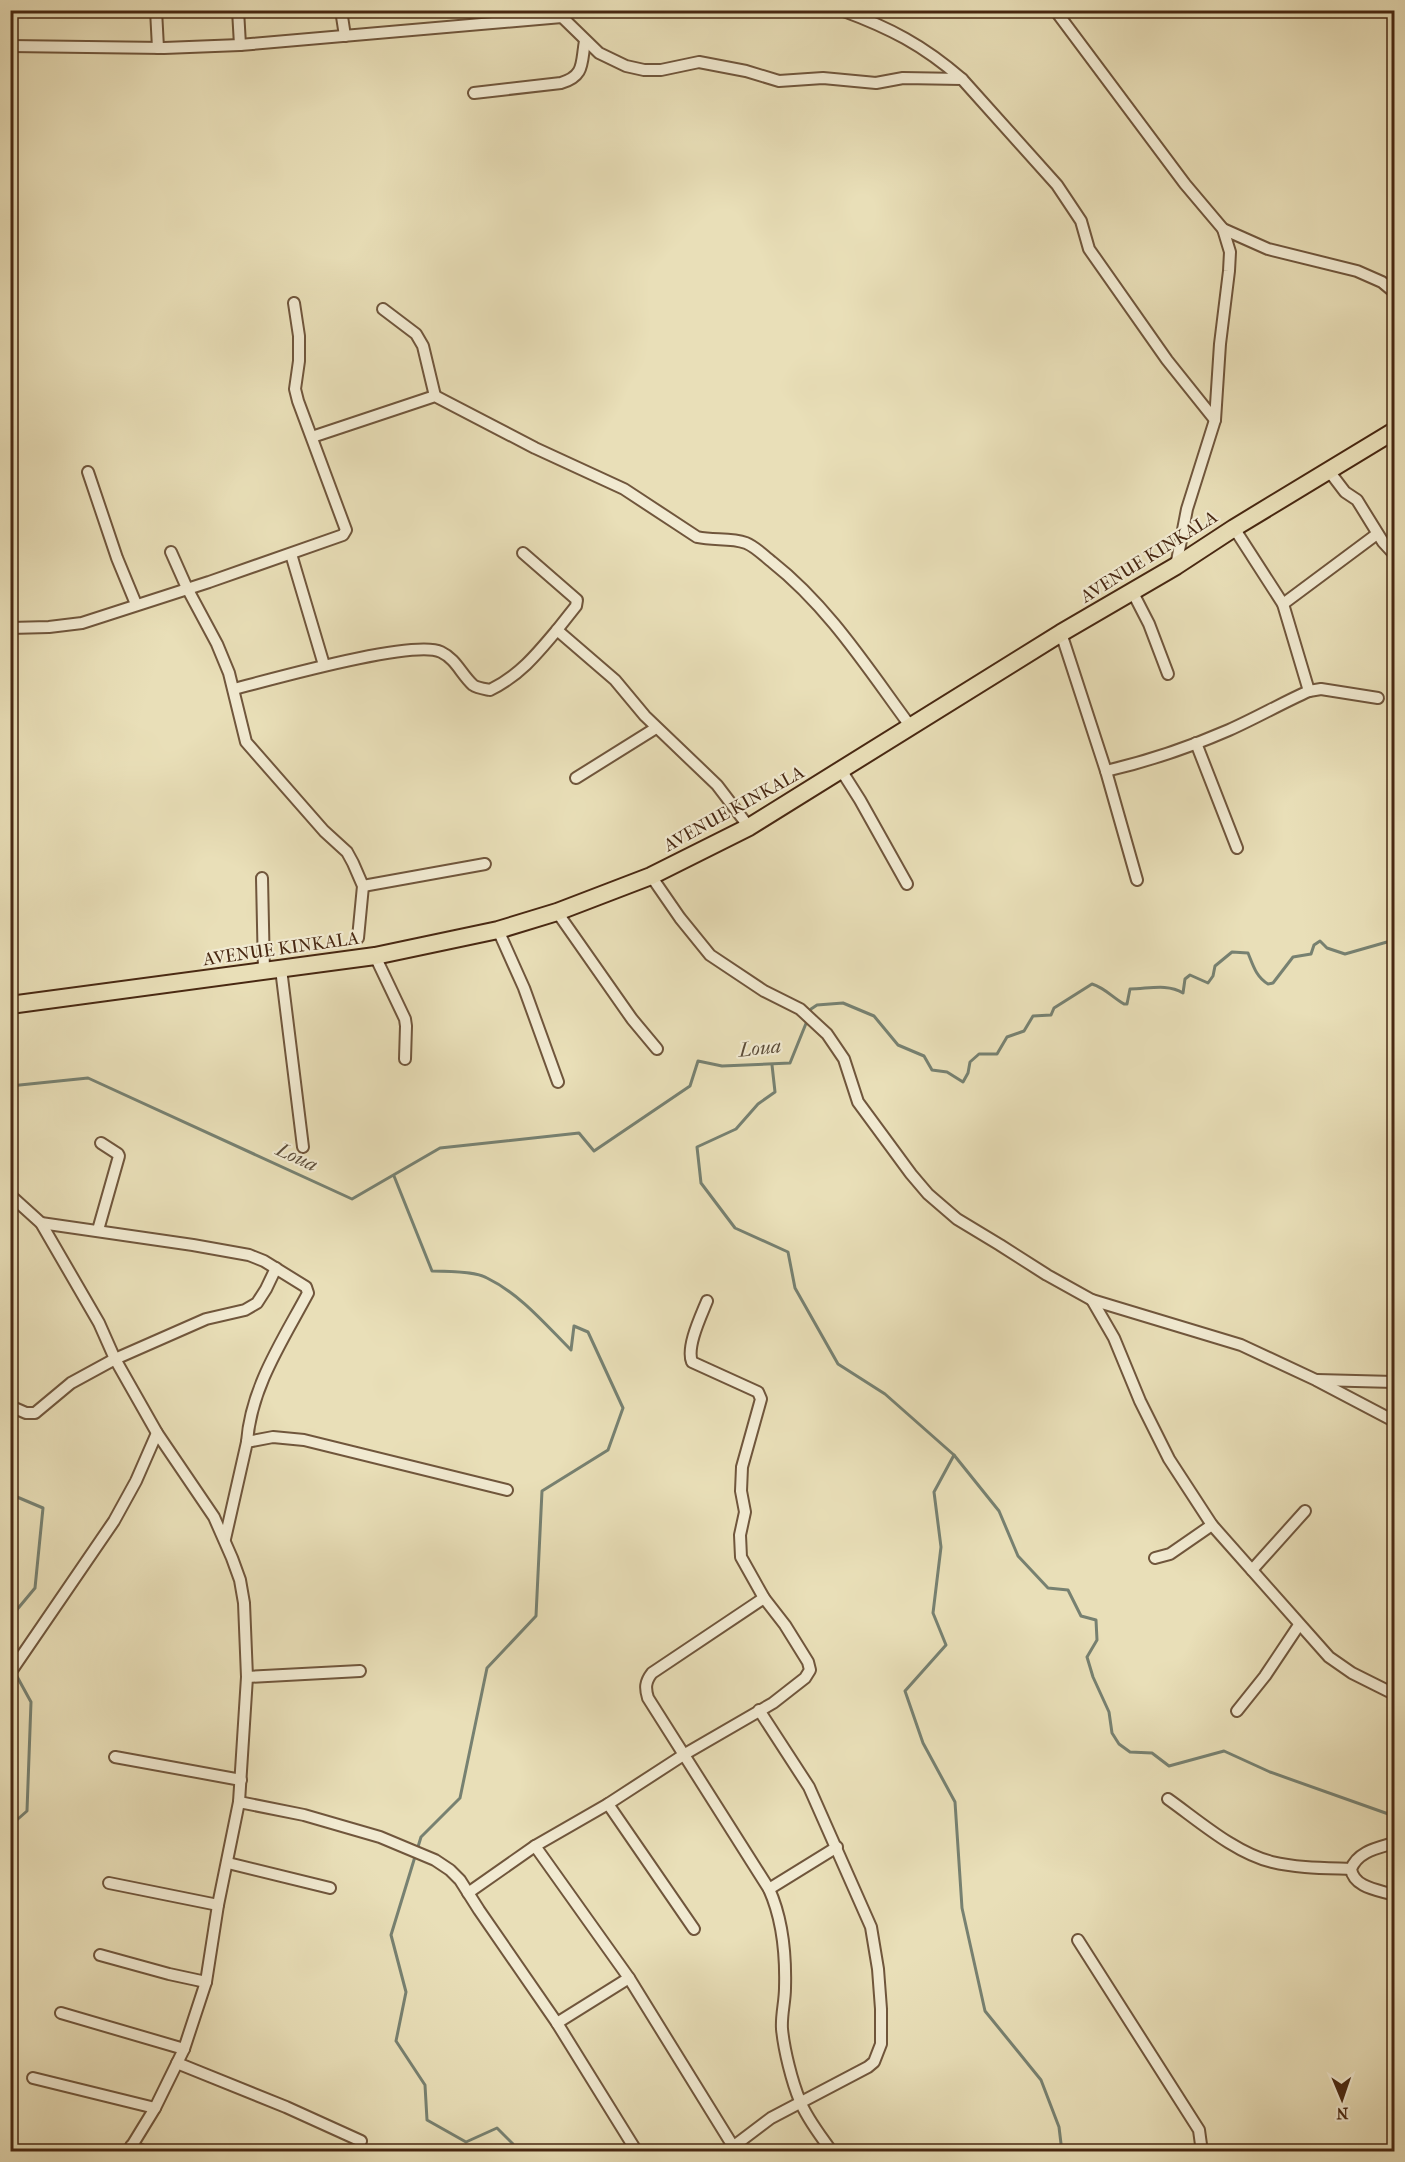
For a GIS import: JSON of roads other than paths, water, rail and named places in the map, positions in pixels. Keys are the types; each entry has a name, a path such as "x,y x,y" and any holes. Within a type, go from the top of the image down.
{"main road":[{"name":"AVENUE KINKALA","path":"10,1005 375,956 498,930 557,912 651,876 749,827 1061,633 1176,566 1234,528 1395,431"}],"street":[{"path":"156,10 158,48"},
{"path":"238,10 240,45"},
{"path":"341,10 345,36"},
{"path":"550,10 562,14 585,42 599,53 626,66 644,70 661,70 699,62 746,71 779,81 823,78 876,83 903,78 962,79"},
{"path":"841,10 907,38 938,58 962,79 1057,185 1081,221 1089,249 1167,360 1215,420"},
{"path":"1055,10 1185,184 1223,229 1230,252 1215,420 1187,508 1176,566"},
{"path":"10,46 158,48 240,45 562,14"},
{"path":"474,93 572,80 580,71 585,42"},
{"path":"1223,229 1268,249 1357,271 1382,282 1395,292"},
{"path":"10,628 82,623 338,538 346,531 295,389 299,361 299,336 294,303"},
{"path":"382,309 417,334 423,346 435,396"},
{"path":"312,437 435,396 535,448 624,489 697,537 711,541 732,538 749,544 784,572 829,616 911,727"},
{"path":"1329,471 1345,492 1357,500 1377,534 1395,554"},
{"path":"88,472 117,558 136,604"},
{"path":"1234,528 1283,604 1309,691"},
{"path":"1283,604 1377,534"},
{"path":"171,552 217,644 234,689 246,742 324,831 347,852 363,886 358,938"},
{"path":"234,689 324,665 423,650 440,652 458,665 474,686 490,690 510,680 540,651 576,606 577,600 523,553"},
{"path":"291,554 324,665"},
{"path":"1132,591 1149,624 1168,674"},
{"path":"556,630 615,680 656,728 717,785 749,827"},
{"path":"1061,633 1106,771 1137,880"},
{"path":"1106,771 1140,763 1196,743 1309,691 1320,689 1378,698"},
{"path":"576,778 656,728"},
{"path":"1196,743 1237,848"},
{"path":"841,770 907,884"},
{"path":"363,886 485,864"},
{"path":"651,876 680,918 710,954 764,991 800,1009 827,1034 844,1059 858,1102 928,1194 957,1220 1092,1300 1241,1345 1316,1380 1395,1421"},
{"path":"262,878 273,971 303,1147"},
{"path":"557,912 632,1019 657,1049"},
{"path":"498,930 524,988 558,1082"},
{"path":"375,956 405,1019 405,1059"},
{"path":"98,1230 119,1156 100,1143"},
{"path":"10,1195 41,1223 99,1323 115,1359 157,1433 214,1517 240,1580 244,1603 247,1677 239,1802 218,1905 206,1982 184,2049 155,2108 130,2149 146,2151"},
{"path":"41,1223 98,1230 249,1256 276,1268 306,1287 308,1293 257,1391 225,1539"},
{"path":"10,1406 26,1413 35,1413 70,1383 115,1359 206,1319 245,1310 257,1303 276,1268"},
{"path":"1092,1300 1113,1338 1140,1401 1169,1459 1212,1525 1299,1626 1329,1657 1352,1672 1395,1694"},
{"path":"468,1893 535,1846 787,1694 805,1678 810,1670 808,1662 764,1598 741,1557 740,1546 745,1512 741,1491 742,1467 761,1400 758,1392 692,1362 690,1359 696,1327 707,1301"},
{"path":"1316,1380 1395,1382"},
{"path":"10,1673 114,1521 136,1481 157,1433"},
{"path":"247,1442 273,1437 304,1440 507,1490"},
{"path":"1252,1570 1305,1511"},
{"path":"1155,1558 1170,1554 1212,1525"},
{"path":"764,1598 652,1673 646,1684 648,1698 769,1888 781,1920 785,1989 782,2030 800,2102 832,2151"},
{"path":"1237,1711 1265,1676 1299,1626"},
{"path":"247,1677 360,1671"},
{"path":"535,1846 630,1978 732,2150 771,2118 874,2062 881,2044 880,1989 871,1927 837,1847 808,1787 759,1710"},
{"path":"115,1757 242,1780"},
{"path":"1168,1799 1211,1831 1255,1857 1284,1865 1351,1869"},
{"path":"239,1802 304,1815 380,1837 435,1860 450,1870 557,2022 637,2151"},
{"path":"608,1804 694,1929"},
{"path":"1395,1843 1366,1852 1358,1857 1351,1869 1354,1879 1362,1884 1395,1894"},
{"path":"769,1888 837,1847"},
{"path":"228,1863 330,1888"},
{"path":"109,1883 218,1905"},
{"path":"1078,1940 1199,2130 1202,2151"},
{"path":"100,1955 206,1982"},
{"path":"557,2022 630,1978"},
{"path":"61,2013 184,2049"},
{"path":"177,2063 286,2107 361,2141"},
{"path":"33,2078 155,2108"}],"waterway":[{"name":"Loua","path":"809,1015 811,1009 817,1005 843,1003 874,1016 898,1045 924,1056 932,1070 947,1072 963,1082 970,1062 979,1054 997,1054 1007,1037 1024,1031 1033,1016 1051,1015 1054,1008 1092,984 1105,990 1124,1004 1127,1004 1130,989 1164,987 1183,993 1185,979 1190,975 1208,983 1213,976 1215,966 1232,952 1248,953 1258,974 1268,984 1273,983 1293,957 1311,954 1314,945 1320,941 1327,948 1345,954 1394,940"},
{"name":"Loua","path":"10,1086 88,1078 352,1199 440,1148 579,1133 594,1151 690,1086 698,1061 722,1066 790,1063 807,1021"},
{"path":"772,1065 775,1092 758,1104 736,1129 697,1147 701,1183 735,1228 788,1252 795,1288 838,1364 885,1394 954,1455 934,1492 941,1547 933,1613 946,1645 905,1691 923,1743 955,1802 962,1908 985,2011 1041,2080 1059,2127 1062,2152"},
{"path":"394,1176 432,1271 460,1272 487,1278 510,1292 532,1310 571,1350 574,1326 588,1332 623,1408 608,1450 542,1491 536,1616 487,1668 460,1798 421,1837 391,1935 406,1992 396,2041 425,2085 427,2120 466,2142 497,2128 513,2144 511,2152"},
{"path":"954,1455 999,1511 1018,1556 1048,1588 1068,1590 1081,1616 1096,1620 1097,1640 1087,1657 1093,1677 1109,1712 1112,1733 1119,1744 1130,1752 1152,1753 1169,1766 1224,1751 1270,1772 1394,1816"},
{"path":"10,1494 43,1508 35,1588 10,1618"},
{"path":"10,1826 27,1811 31,1702 14,1671"}]}
